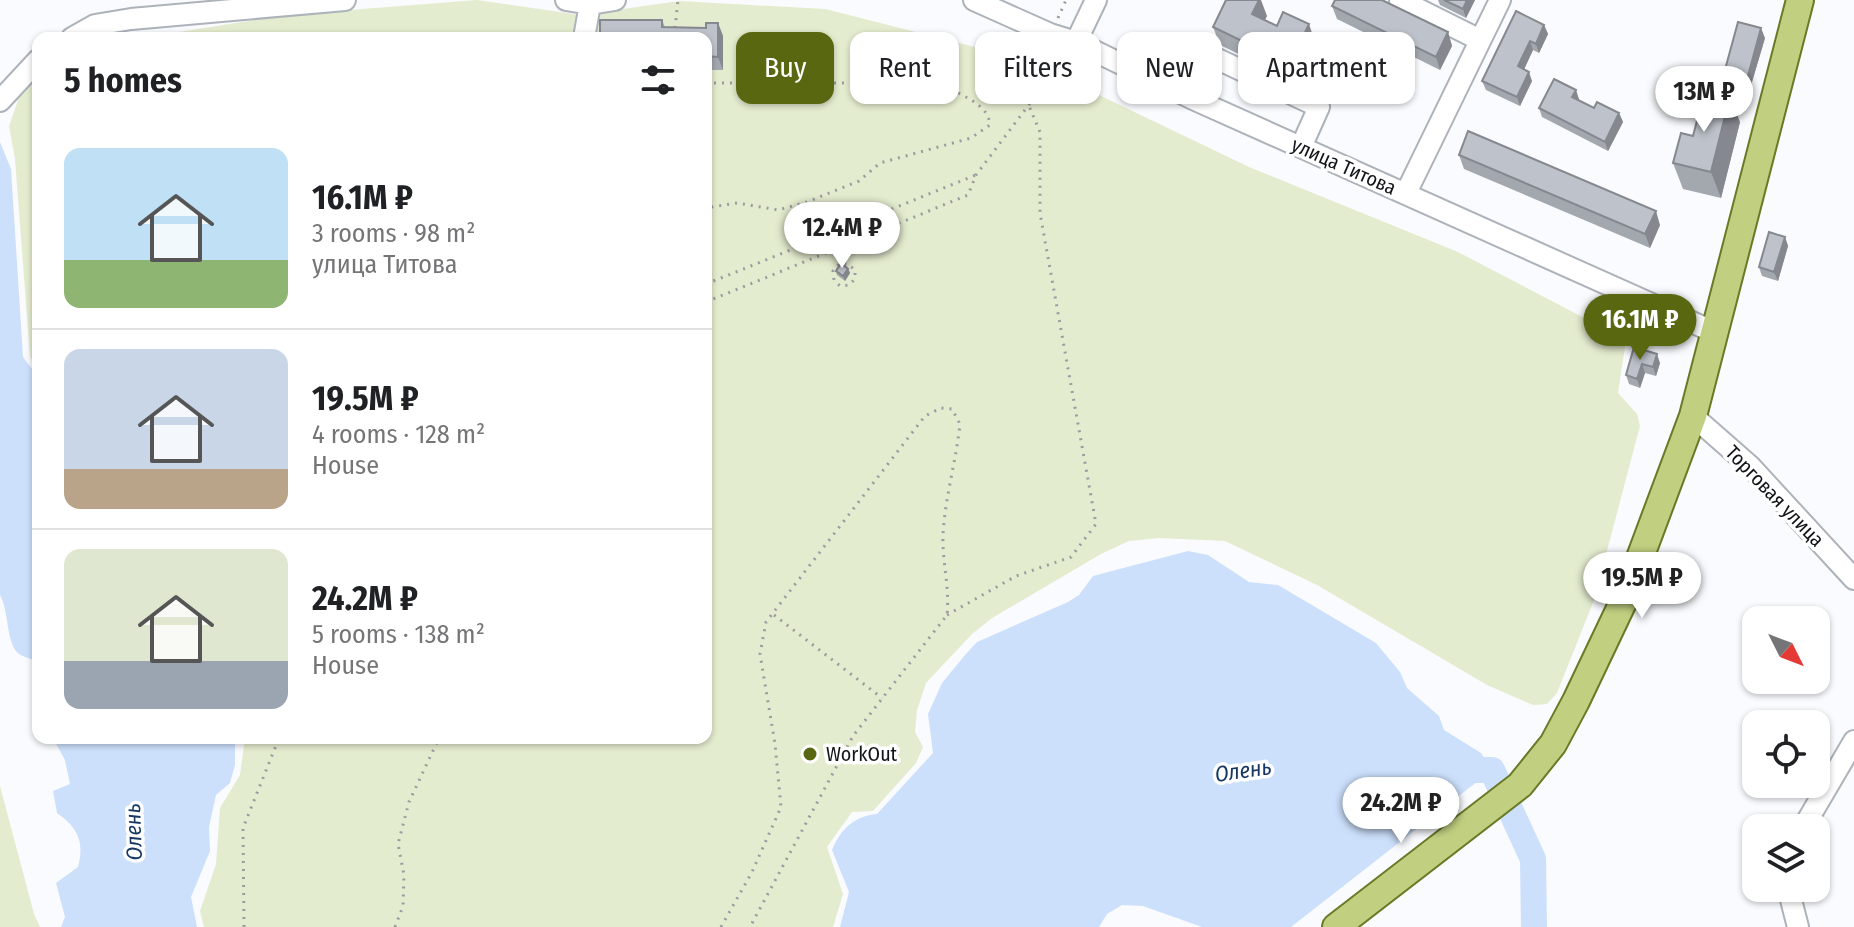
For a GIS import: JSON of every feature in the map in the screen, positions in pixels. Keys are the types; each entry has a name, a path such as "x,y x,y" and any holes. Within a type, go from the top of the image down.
{"main road":[{"path":"1336,927 1520,785 1553,744 1625,598 1693,416 1800,0"}],"street":[{"path":"83,32 95,25 131,19 345,0"},
{"path":"566,0 590,4 615,0"},
{"name":"улица Титова","path":"974,0 1046,32"},
{"path":"1081,32 1096,0"},
{"path":"1400,0 1480,40"},
{"path":"1406,193 1500,0"},
{"path":"585,32 590,4"},
{"path":"1222,61 1319,107 1301,147"},
{"path":"0,101 32,66"},
{"name":"улица Титова","path":"1204,104 1714,332"},
{"name":"Торговая улица","path":"1693,416 1750,466 1854,579"},
{"path":"1811,814 1854,741"},
{"path":"1792,902 1798,927"}],"path":[{"path":"674,32 678,0"},
{"path":"1051,32 1066,0"},
{"path":"712,83 860,83 886,63 914,58 941,83 978,105 989,116 990,125 959,142 880,163 859,181 807,202 778,210 737,203 712,207"},
{"path":"712,300 968,195 976,175 1029,106 1040,132 1040,213 1096,524 1071,557 1016,576 947,615 853,736 750,927"},
{"path":"712,282 976,175"},
{"path":"834,249 839,264"},
{"path":"839,264 848,264 855,270 855,279 849,285 840,286 834,280 833,271 839,264"},
{"path":"721,927 752,872 781,807 775,744 760,654 766,622 882,468 925,416 941,408 952,409 960,424 943,535 943,564 949,595 947,615"},
{"path":"773,614 882,698"},
{"path":"244,927 243,828 277,744"},
{"path":"395,927 403,906 404,875 398,844 409,802 436,744"}],"green space":[{"path":"477,0 581,15 679,1 825,9 916,32 850,32 850,104 959,104 959,43 975,47 975,104 1101,104 1101,96 1249,167 1458,252 1617,335 1625,347 1618,393 1637,414 1640,426 1594,600 1557,693 1547,704 1533,705 1487,685 1317,585 1225,541 1159,538 1129,541 992,618 972,634 926,683 917,710 915,732 923,747 916,763 873,811 852,812 827,847 843,894 833,927 204,927 200,911 216,864 220,808 240,775 244,744 712,744 712,32 179,32 286,15"},
{"path":"32,78 32,360 15,159 9,126 21,92"},
{"path":"0,786 34,914 40,927 0,927"}],"water":[{"path":"0,142 11,169 23,357 32,369 32,660 16,651 0,595"},
{"path":"1188,551 1208,555 1249,582 1278,585 1376,643 1400,672 1407,688 1439,716 1444,730 1481,753 1492,770 1291,927 1202,927 1143,906 1122,905 1107,914 1099,927 840,927 849,892 832,850 844,830 855,821 877,814 933,753 928,714 942,683 977,642 1068,602 1079,595 1093,576"},
{"path":"56,744 235,744 235,765 230,783 216,795 209,827 210,851 191,897 197,927 61,927 65,917 56,883 78,867 80,858 78,836 57,813 53,791 70,784 65,760"}],"building":[{"path":"1226,0 1259,0 1252,14 1277,26 1283,12 1309,24 1305,32 1238,32 1238,39 1213,27"},
{"path":"1335,0 1382,0 1448,32 1436,57 1415,47 1415,32 1385,32 1332,6"},
{"path":"1444,0 1467,0 1463,9"},
{"path":"1516,11 1544,25 1536,44 1530,41 1518,66 1529,72 1517,97 1482,81"},
{"path":"600,20 662,20 662,27 706,28 706,23 718,23 718,57 712,56 712,32 600,32"},
{"path":"1738,22 1761,28 1746,83 1723,77"},
{"path":"1554,79 1576,90 1572,97 1594,108 1597,102 1619,113 1605,142 1539,108"},
{"path":"1705,90 1730,96 1711,172 1673,163 1681,133 1693,136"},
{"path":"1468,131 1656,211 1645,234 1459,155"},
{"path":"1769,232 1785,237 1774,272 1759,267"},
{"path":"841,263 848,269 843,276 836,271"},
{"path":"1634,347 1657,354 1653,367 1642,364 1637,379 1626,375"}],"waterway":[{"name":"Олень","path":"1458,770 1492,770 1533,859 1534,927"}],"place":[{"name":"WorkOut","path":"810,754"}]}
